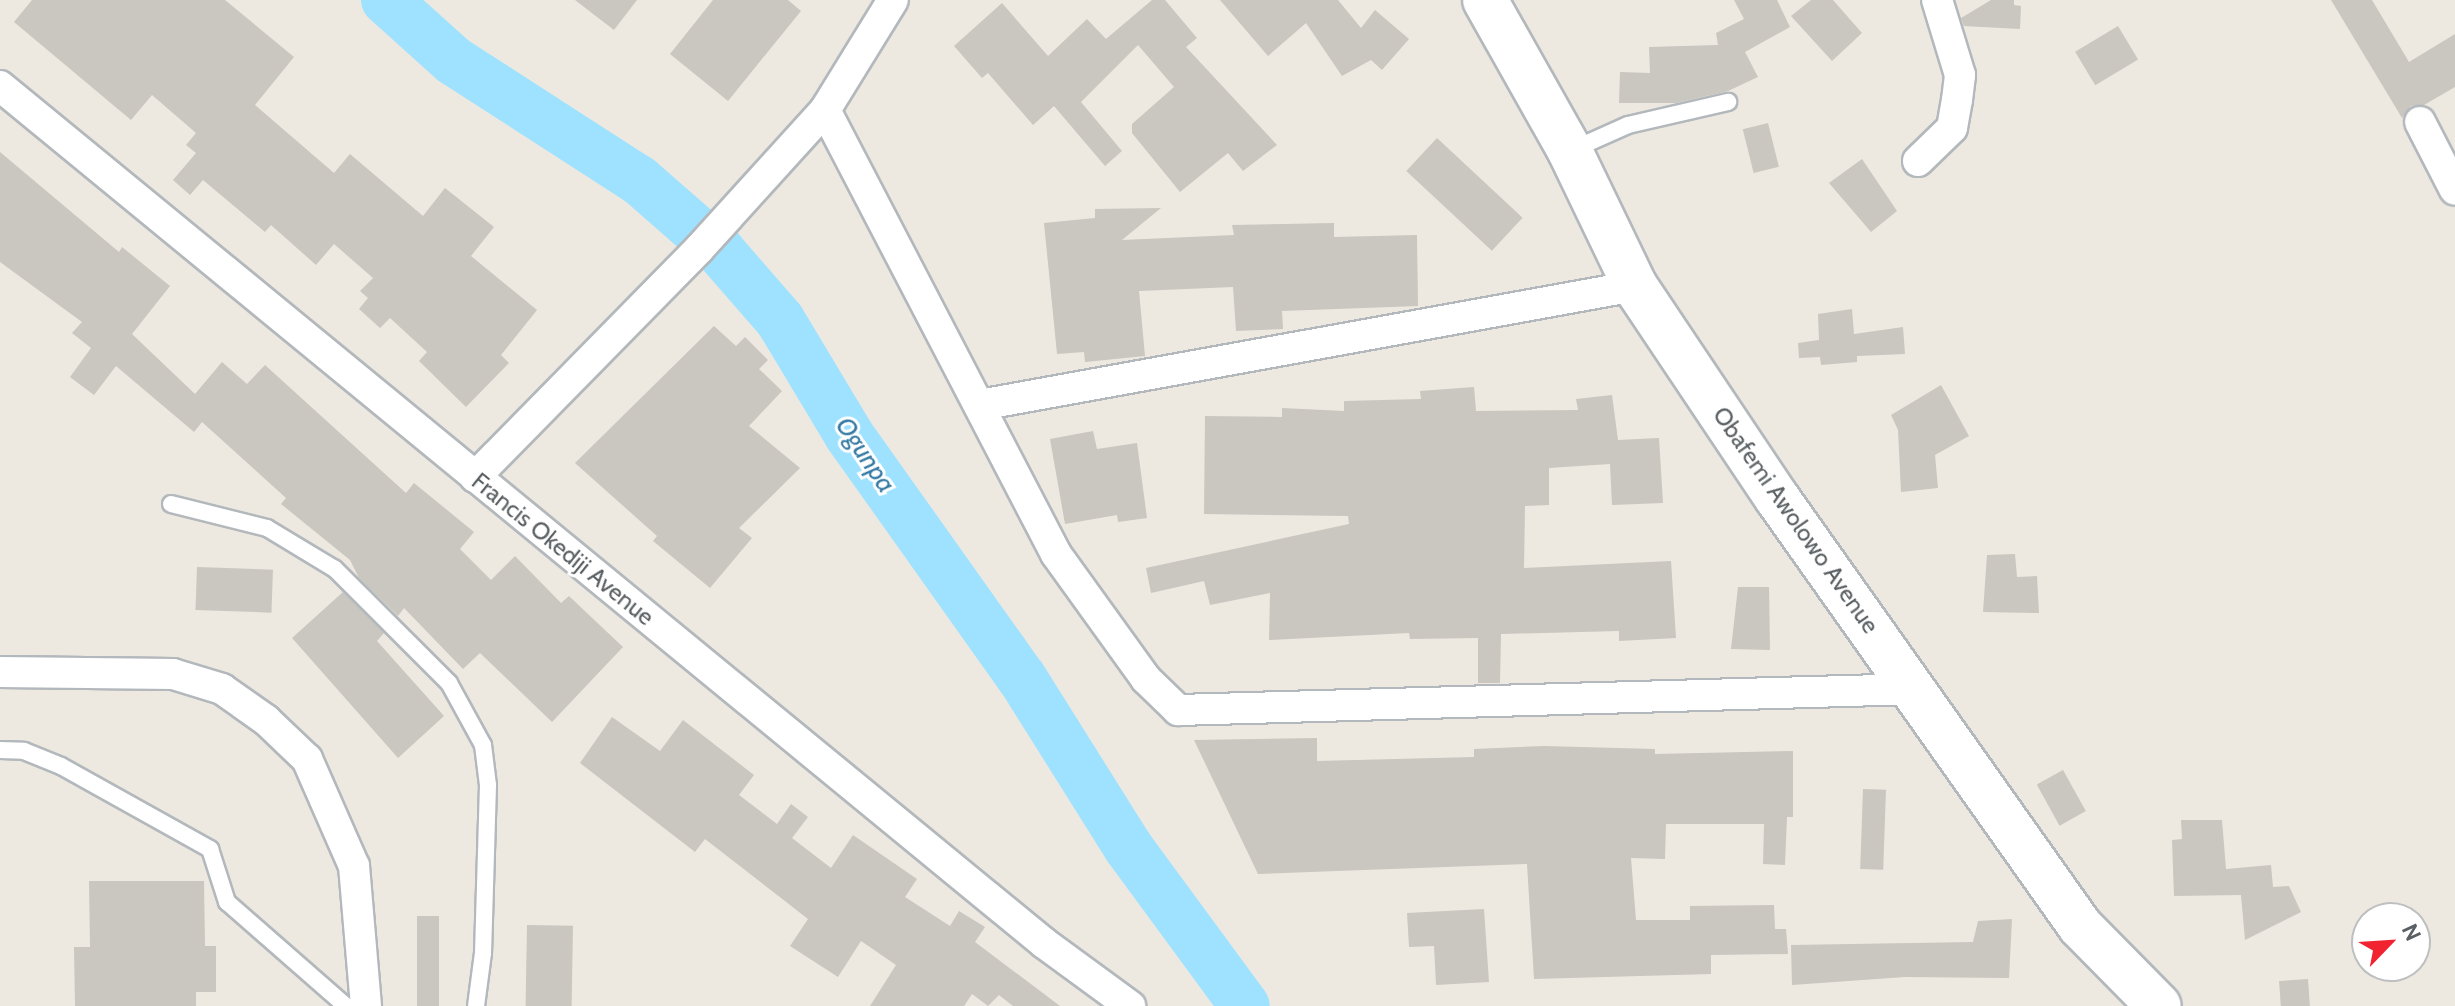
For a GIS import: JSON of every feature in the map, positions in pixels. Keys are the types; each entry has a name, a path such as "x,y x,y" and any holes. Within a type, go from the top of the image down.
{"main road":[{"name":"Obafemi Awolowo Avenue","path":"1485,0 1570,151 1635,286 1777,498 1917,689 2080,926 2159,1006"}],"street":[{"path":"475,477 699,249 750,188 825,110 893,0"},
{"path":"1918,161 1952,128 1960,75 1937,0"},
{"name":"Francis Okediji Avenue","path":"0,86 1032,933 1130,1006"},
{"path":"825,110 1056,554 1146,679 1178,710 1917,689"},
{"path":"2420,122 2455,190"},
{"path":"980,405 1635,286"},
{"path":"0,672 173,674 222,689 266,720 307,759 354,866 366,1006"}],"lane":[{"path":"1570,151 1628,125 1728,102"},
{"path":"171,504 267,528 335,569 449,683 483,745 488,785 483,953 476,1006"},
{"path":"0,750 24,751 61,766 210,849 227,902 346,1006"}],"building":[{"path":"32,0 225,0 294,57 255,105 334,173 350,154 423,216 445,188 494,227 471,256 537,310 501,355 509,363 466,407 419,361 427,352 390,318 380,328 359,309 368,298 360,291 373,278 334,244 316,265 271,225 265,232 203,180 190,195 173,180 196,153 186,145 196,133 152,95 131,120 14,22"},
{"path":"575,0 637,0 614,30"},
{"path":"713,0 788,0 801,11 728,101 670,54"},
{"path":"1152,0 1165,0 1197,38 1186,47 1277,145 1243,171 1228,153 1180,192 1132,133 1132,124 1174,87 1138,45 1081,102 1122,151 1105,166 1054,106 1033,125 988,73 982,78 954,46 1002,3 1048,56 1087,19 1106,39"},
{"path":"1220,0 1338,0 1361,28 1375,10 1409,39 1382,70 1371,60 1342,76 1306,23 1268,56"},
{"path":"1734,0 1777,0 1790,27 1745,52 1758,77 1728,91 1676,103 1619,103 1620,72 1650,73 1649,47 1718,45 1716,33 1744,19"},
{"path":"1811,0 1833,0 1862,33 1832,61 1791,16"},
{"path":"1991,0 2014,0 2014,5 2021,6 2020,29 1964,26 1961,18"},
{"path":"2331,0 2372,0 2409,62 2455,34 2455,87 2424,105 2411,106 2402,118"},
{"path":"2118,26 2138,59 2095,85 2075,52"},
{"path":"1768,123 1779,167 1754,173 1743,129"},
{"path":"1437,138 1523,218 1492,251 1406,171"},
{"path":"0,152 119,252 122,247 170,286 132,334 195,394 222,362 247,384 265,365 406,493 414,483 474,532 460,549 491,580 515,556 561,603 569,596 623,647 552,722 480,653 463,669 404,608 398,616 359,578 350,560 281,504 286,498 202,422 194,432 116,366 94,395 70,377 91,348 72,333 82,322 0,262"},
{"path":"1862,159 1897,211 1871,232 1829,183"},
{"path":"1161,208 1122,240 1234,235 1232,225 1334,223 1334,237 1417,235 1418,306 1282,311 1283,329 1236,331 1233,287 1139,291 1145,356 1085,362 1084,352 1057,354 1044,223 1095,218 1095,209"},
{"path":"1852,309 1854,334 1903,327 1905,354 1857,356 1857,362 1821,365 1820,357 1799,358 1798,343 1819,340 1818,314"},
{"path":"714,326 736,346 745,337 768,360 759,369 782,391 749,426 800,468 739,528 752,538 710,588 653,541 657,536 575,463"},
{"path":"1941,385 1969,436 1935,455 1938,488 1901,492 1898,430 1891,415"},
{"path":"1474,387 1476,411 1578,410 1576,399 1612,395 1618,440 1659,438 1663,503 1612,505 1610,464 1549,468 1549,505 1525,506 1524,568 1671,561 1676,638 1619,641 1619,631 1501,634 1500,683 1478,683 1478,638 1410,639 1409,633 1269,640 1270,593 1210,605 1204,581 1151,593 1146,568 1349,524 1348,516 1204,514 1205,416 1282,417 1282,408 1344,411 1344,401 1421,399 1420,391"},
{"path":"1093,431 1097,449 1137,443 1147,518 1118,522 1117,515 1065,524 1050,439"},
{"path":"2015,554 2017,577 2037,576 2039,613 1983,612 1987,555"},
{"path":"197,567 273,570 271,613 195,610"},
{"path":"1738,587 1769,587 1770,650 1731,649"},
{"path":"343,592 384,633 377,641 444,716 398,758 292,638"},
{"path":"612,717 660,751 683,720 754,775 739,795 777,824 791,804 808,817 792,838 831,868 853,835 917,879 905,897 950,926 959,911 985,927 975,942 1060,1006 1013,1006 999,995 988,1006 972,994 964,1006 870,1006 896,965 861,941 838,977 790,946 808,919 705,839 695,852 580,763"},
{"path":"1317,738 1317,761 1474,757 1474,749 1544,746 1655,749 1655,754 1793,751 1793,817 1787,817 1785,865 1763,864 1764,824 1666,824 1665,859 1631,858 1636,920 1690,920 1690,906 1774,905 1775,929 1786,929 1788,954 1711,955 1711,974 1534,979 1527,864 1258,874 1194,740"},
{"path":"2063,770 2086,811 2060,826 2037,785"},
{"path":"1863,789 1886,790 1883,870 1860,869"},
{"path":"2181,820 2222,820 2226,869 2271,865 2273,887 2289,886 2301,912 2245,940 2241,895 2174,896 2172,840 2182,839"},
{"path":"89,881 204,881 205,946 216,946 216,992 196,992 196,1006 75,1006 74,947 90,947"},
{"path":"1484,909 1489,982 1436,985 1434,946 1409,947 1407,913"},
{"path":"417,916 439,916 439,1006 417,1006"},
{"path":"2012,919 2009,978 1905,977 1792,985 1791,945 1973,942 1978,921"},
{"path":"527,925 573,926 572,1006 526,1006"},
{"path":"2308,979 2310,1006 2281,1006 2279,981"}],"waterway":[{"name":"Ogunpa","path":"386,0 454,61 639,180 720,251 780,320 849,435 1022,678 1128,847 1245,1006"}]}
